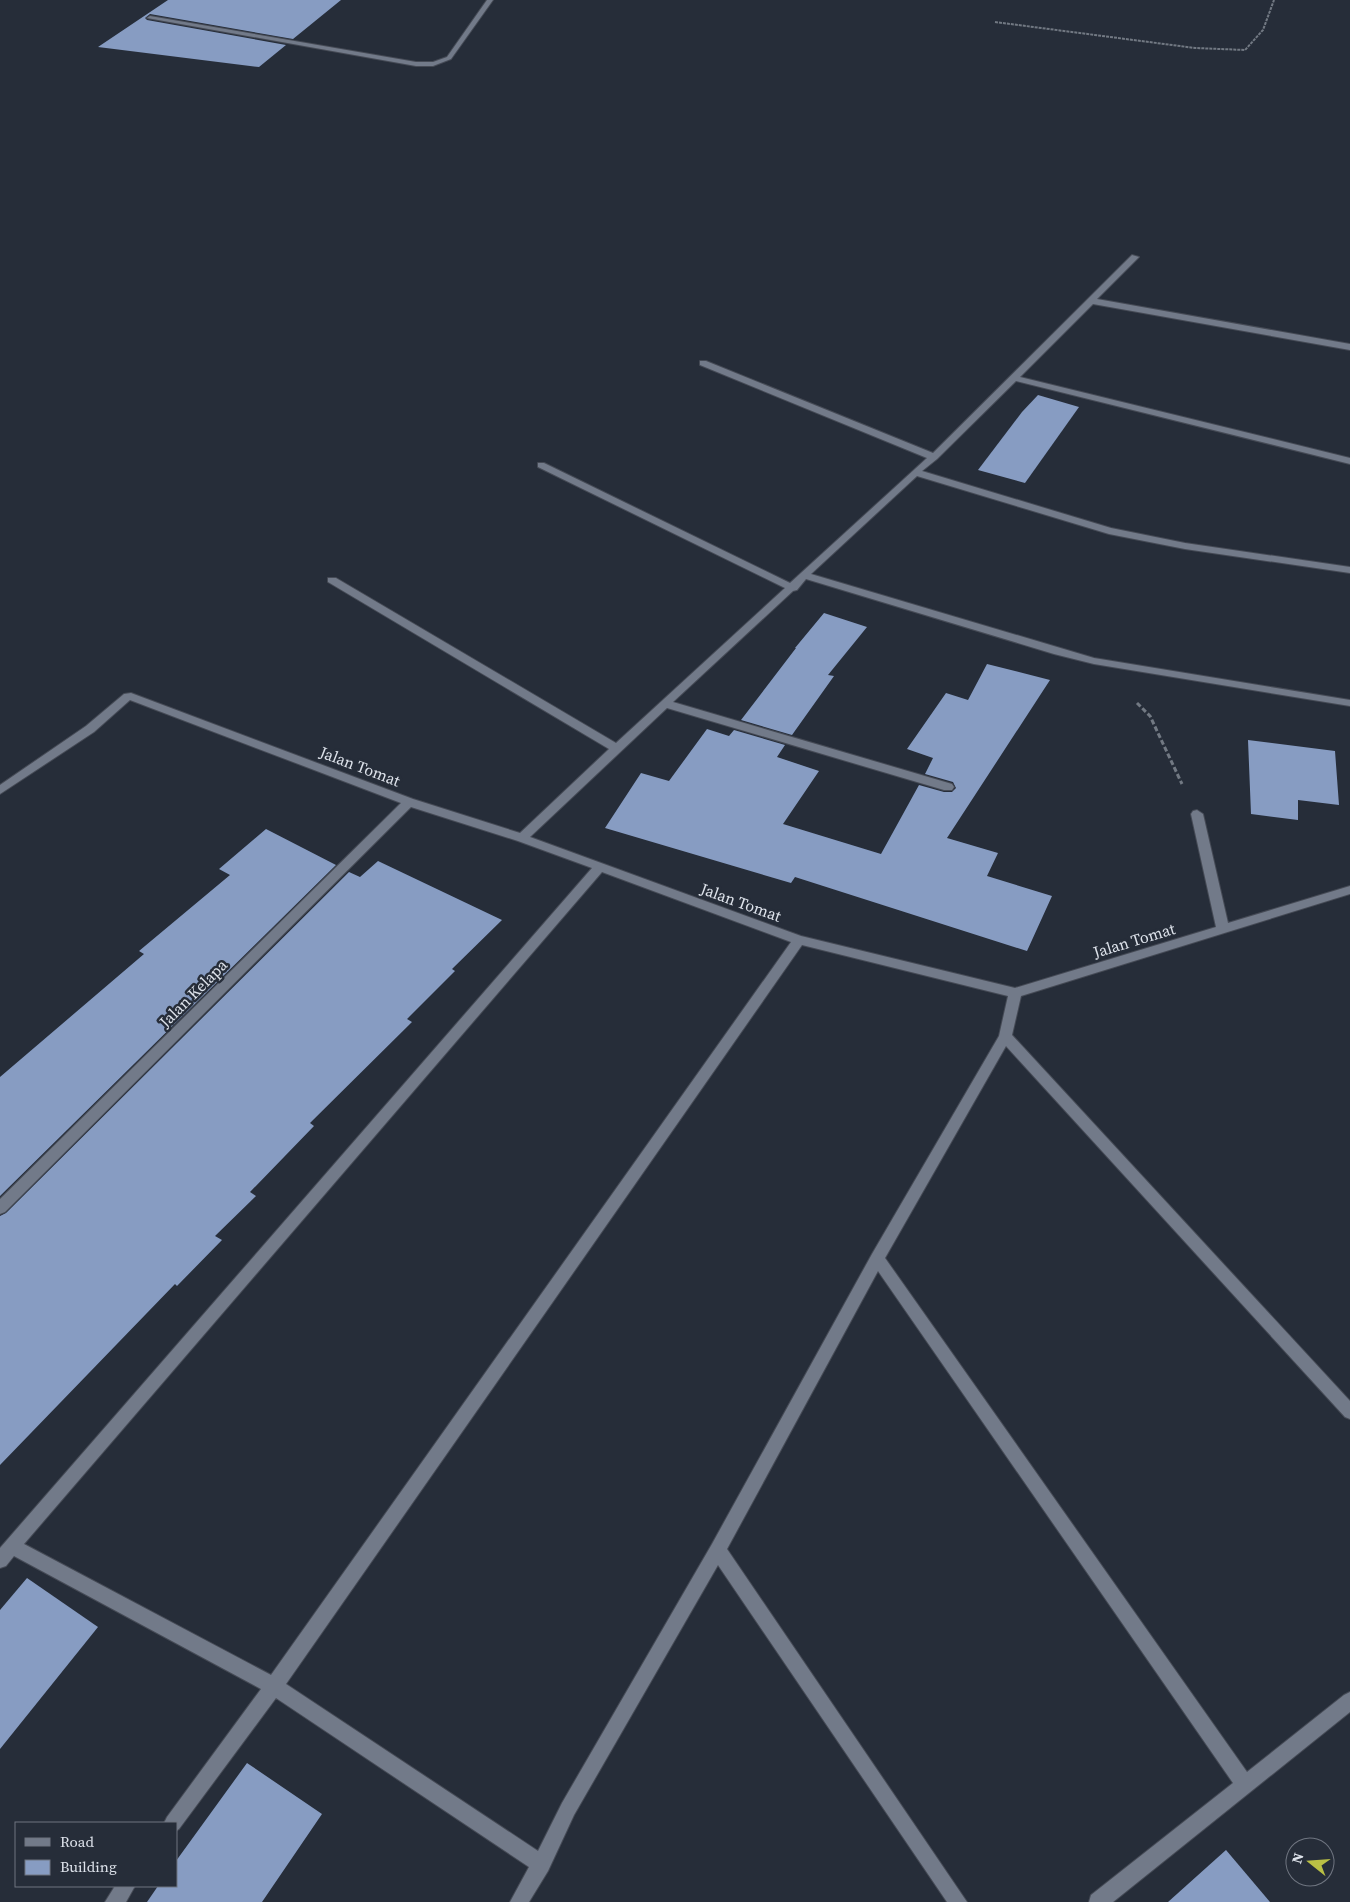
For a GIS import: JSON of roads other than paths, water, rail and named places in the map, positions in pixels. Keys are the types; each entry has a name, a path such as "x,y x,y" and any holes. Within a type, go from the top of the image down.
{"street":[{"path":"150,18 431,65 441,63 449,58 490,0"},
{"path":"522,838 616,748 806,576 915,472 934,457 1135,257"},
{"path":"1092,300 1350,347"},
{"path":"702,363 934,457"},
{"path":"1015,378 1350,461"},
{"path":"541,465 793,588"},
{"path":"915,472 1109,530 1185,546 1350,570"},
{"path":"806,576 1094,661 1350,703"},
{"path":"332,580 616,748"},
{"name":"Jalan Tomat","path":"0,790 90,729 128,696 134,696 409,802 522,838 599,868 800,940 1015,993 1350,890"},
{"path":"666,704 948,787"},
{"name":"Jalan Kelapa","path":"0,1208 409,802"},
{"path":"1196,814 1223,930"},
{"path":"0,1560 599,868"},
{"path":"174,1822 274,1686 800,940"},
{"path":"519,1902 541,1864 568,1810 718,1550 877,1258 1005,1036 1015,993"},
{"path":"1005,1036 1350,1412"},
{"path":"877,1258 1245,1785"},
{"path":"12,1546 274,1686 541,1864"},
{"path":"718,1550 958,1902"},
{"path":"1098,1902 1350,1702"},
{"path":"114,1902 125,1887"}]}
